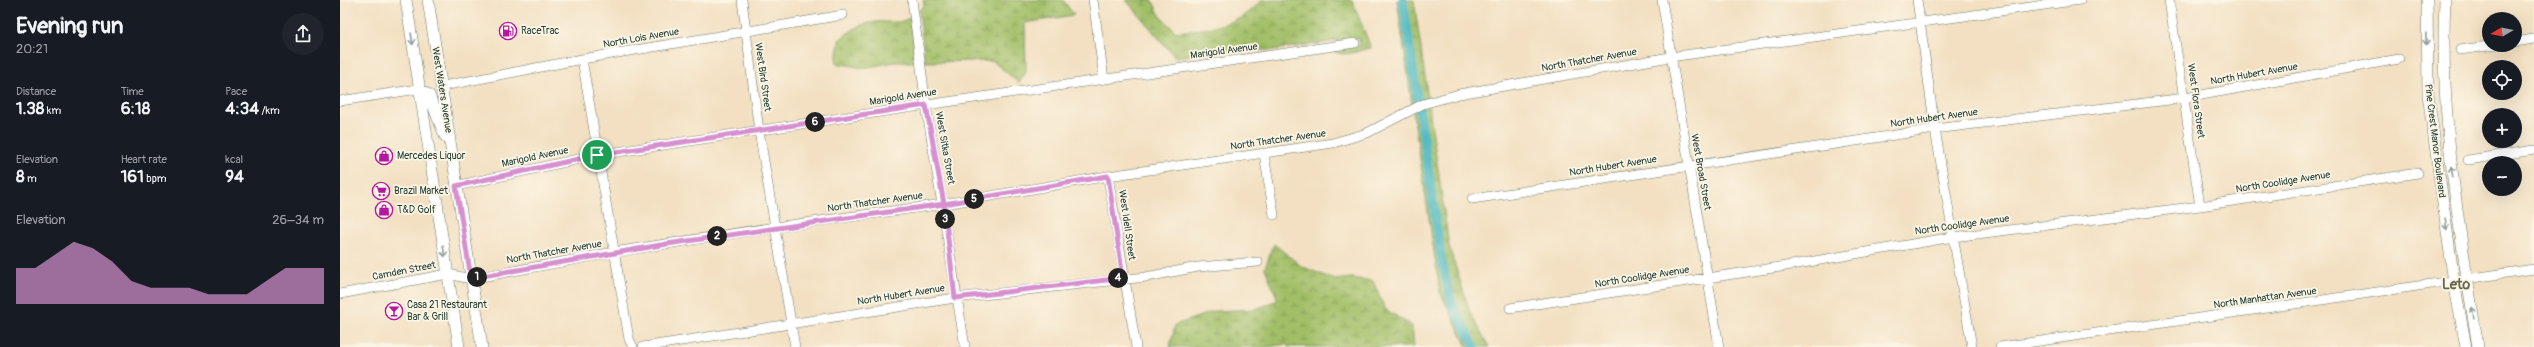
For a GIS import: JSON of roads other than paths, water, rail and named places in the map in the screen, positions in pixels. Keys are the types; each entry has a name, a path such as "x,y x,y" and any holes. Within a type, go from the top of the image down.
{"main road":[{"path":"406,0 418,90 459,347"},
{"name":"West Waters Avenue","path":"428,0 443,86 456,186 482,347"},
{"name":"Pine Crest Manor Boulevard","path":"2427,0 2428,94 2454,282 2466,347"},
{"name":"Pine Crest Manor Boulevard","path":"2445,0 2445,97 2447,134 2478,347"},
{"path":"418,90 429,95 453,161"}],"street":[{"name":"West Bird Street","path":"742,0 759,131 795,347"},
{"name":"West Sitka Street","path":"912,0 926,105 944,204 955,298 965,347"},
{"path":"1093,0 1104,79"},
{"name":"West Broad Street","path":"1662,0 1670,57 1719,347"},
{"path":"1917,0 1935,129 1972,347"},
{"name":"North Thatcher Avenue","path":"471,278 614,252 775,227 944,204 1108,176 1333,143 1367,133 1423,104 1459,94 1670,57 1920,21 2080,0"},
{"name":"West Flora Street","path":"2169,0 2185,98 2200,206"},
{"name":"North Lois Avenue","path":"443,86 582,59 843,15"},
{"path":"2522,41 2534,39"},
{"name":"Marigold Avenue","path":"456,186 597,155 926,105 1355,43"},
{"path":"2460,50 2482,47"},
{"path":"582,59 628,339 633,347"},
{"name":"North Hubert Avenue","path":"1472,199 1935,129 2185,98 2398,59"},
{"path":"340,101 418,90"},
{"path":"2468,160 2534,150"},
{"path":"1264,154 1274,215"},
{"name":"North Coolidge Avenue","path":"1510,308 1708,278 1953,237 2200,206 2418,173"},
{"name":"West Idell Street","path":"1108,176 1123,278 1136,347"},
{"name":"North Hubert Avenue","path":"643,347 955,298 1123,278 1146,277 1198,266 1258,262"},
{"name":"North Manhattan Avenue","path":"2004,347 2534,270"},
{"name":"Camden Street","path":"340,294 448,274 471,278"}],"waterway":[{"path":"1403,0 1442,262 1452,304 1475,347"}],"place":[{"name":"RaceTrac","path":"508,31"},
{"name":"Mercedes Liquor","path":"384,156"},
{"name":"Brazil Market","path":"381,191"},
{"name":"T&D Golf","path":"384,210"},
{"name":"Casa 21 Restaurant Bar & Grill","path":"394,311"}],"district":[{"name":"Leto","path":"2456,284"}]}
